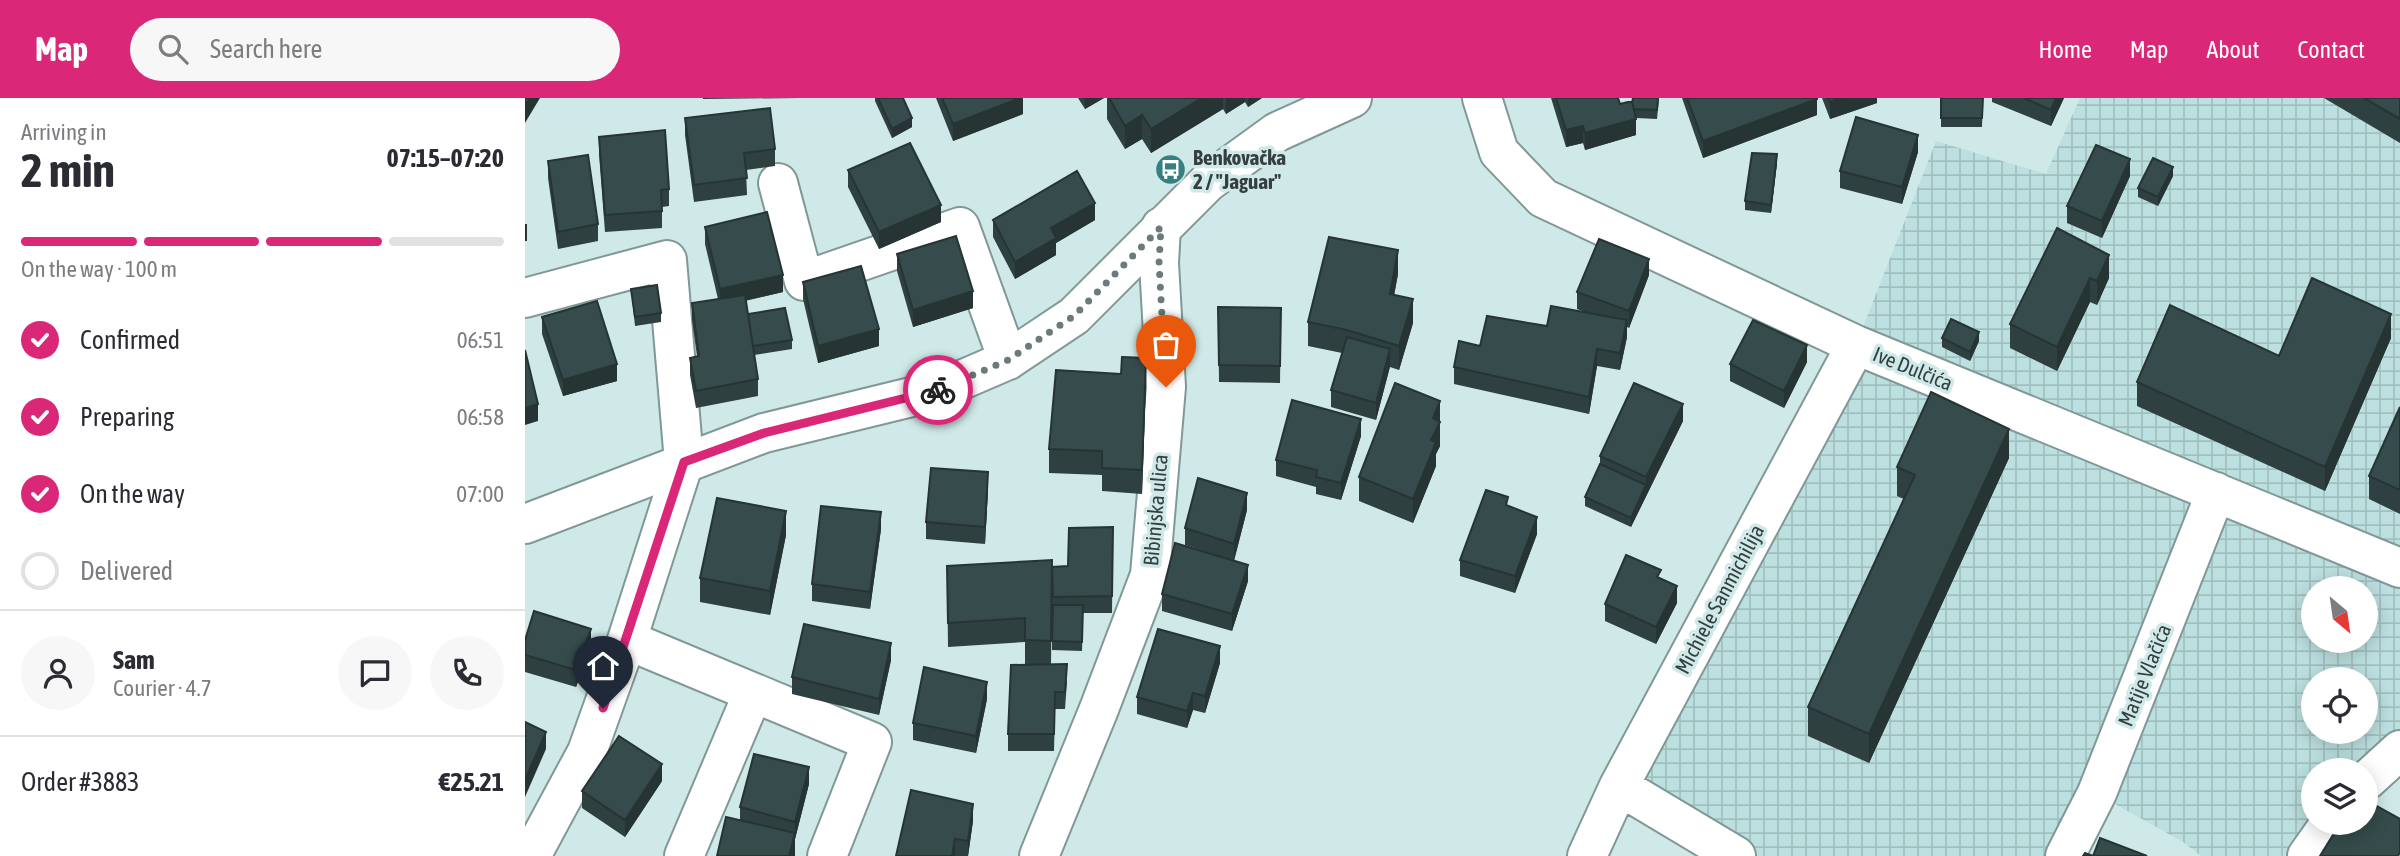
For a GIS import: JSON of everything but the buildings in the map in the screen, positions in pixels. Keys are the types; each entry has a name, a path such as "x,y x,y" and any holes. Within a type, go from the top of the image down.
{"street":[{"path":"525,524 764,433 936,391 1008,360 1074,316 1207,182 1309,107 1352,98"},
{"name":"Ive Dulčića","path":"1482,98 1499,152 1543,198 1856,345 2400,568"},
{"path":"778,183 804,281 960,227 1008,360"},
{"name":"Bibinjska ulica","path":"1039,856 1100,709 1150,575 1166,387 1159,263 1161,227"},
{"path":"525,298 667,260 684,462 627,640 587,752 531,856"},
{"name":"Michiele Sanmichilija","path":"1587,856 1619,786 1856,345"},
{"name":"Matije Vlačića","path":"2065,856 2097,793 2216,492"},
{"path":"627,640 872,742 827,856"},
{"path":"684,856 753,693"},
{"path":"2378,770 2400,750"},
{"path":"1619,786 1736,856"},
{"path":"2307,856 2322,835"}],"shaded area":[{"path":"2080,98 2400,98 2400,771 2378,794 2378,758 2301,758 2301,835 2315,835 2319,856 2201,856 2183,842 2097,794 2065,856 1736,856 1619,786 1856,345 1936,141 2046,174"}],"way so far":[{"path":"938,390 1008,360 1074,316 1161,227 1159,263 1166,387"}],"place":[{"name":"Benkovačka 2 / \"Jaguar\"","path":"1170,169"}],"route":[{"path":"603,708 684,462 764,433 938,390"}]}
